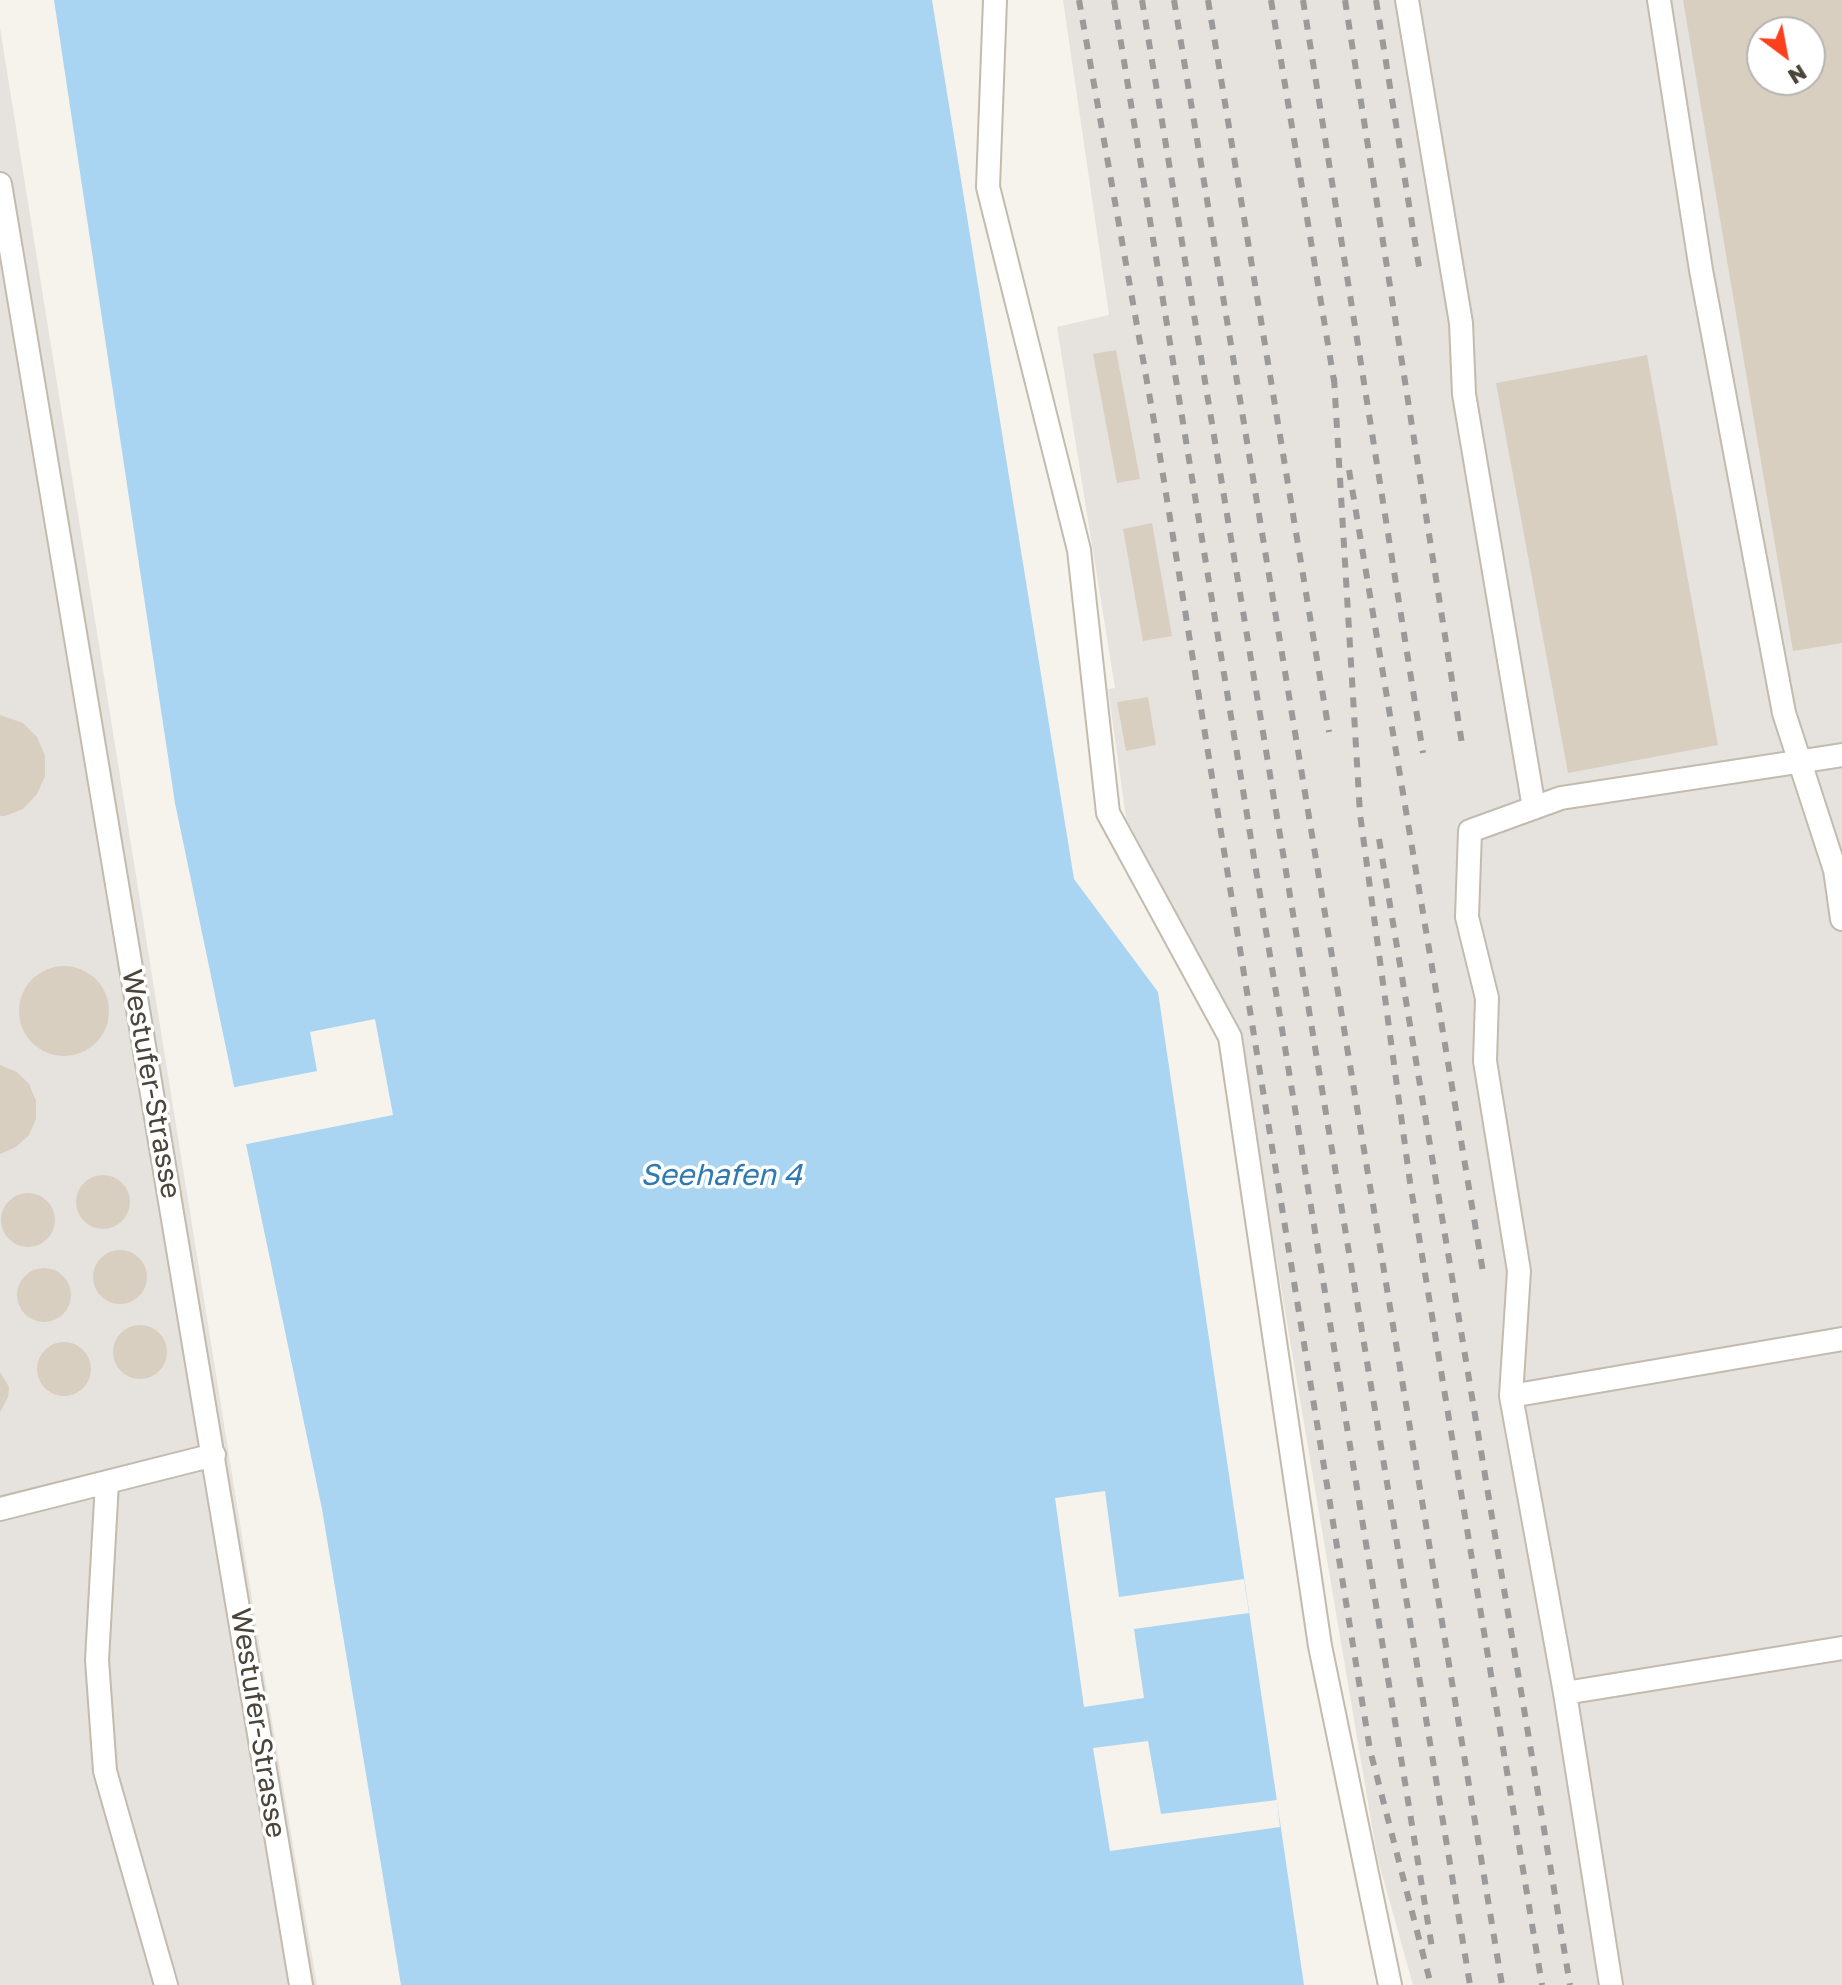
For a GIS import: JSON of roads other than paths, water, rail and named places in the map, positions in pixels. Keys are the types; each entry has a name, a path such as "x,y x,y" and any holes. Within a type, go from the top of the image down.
{"lane":[{"path":"995,0 988,187 1079,550 1108,813 1230,1037 1320,1646 1390,1985"},
{"path":"1407,0 1461,323 1464,394 1534,808"},
{"path":"1659,0 1707,301 1784,713 1838,869 1842,919"},
{"name":"Westufer-Strasse","path":"0,184 8,284 214,1455 301,1985"},
{"path":"1611,1985 1565,1693 1511,1396 1519,1271 1485,1061 1487,998 1467,917 1470,831 1561,798 1842,755"},
{"path":"1511,1396 1842,1339"},
{"path":"0,1509 214,1455"},
{"path":"107,1482 97,1660 105,1771 166,1985"},
{"path":"1565,1693 1842,1648"}],"water":[{"name":"Seehafen 4","path":"54,0 932,0 1074,879 1158,992 1304,1985 401,1985 322,1509 175,803"}],"railway":[{"path":"1079,0 1157,438 1370,1750 1431,1985"},
{"path":"1114,0 1433,1954"},
{"path":"1142,0 1470,1985"},
{"path":"1174,0 1502,1985"},
{"path":"1208,0 1329,732"},
{"path":"1271,0 1335,387"},
{"path":"1303,0 1423,753"},
{"path":"1345,0 1462,744"},
{"path":"1376,0 1420,273"},
{"path":"1334,378 1360,814 1410,1182 1542,1985"},
{"path":"1349,470 1483,1272"},
{"path":"1379,839 1570,1985"}]}
